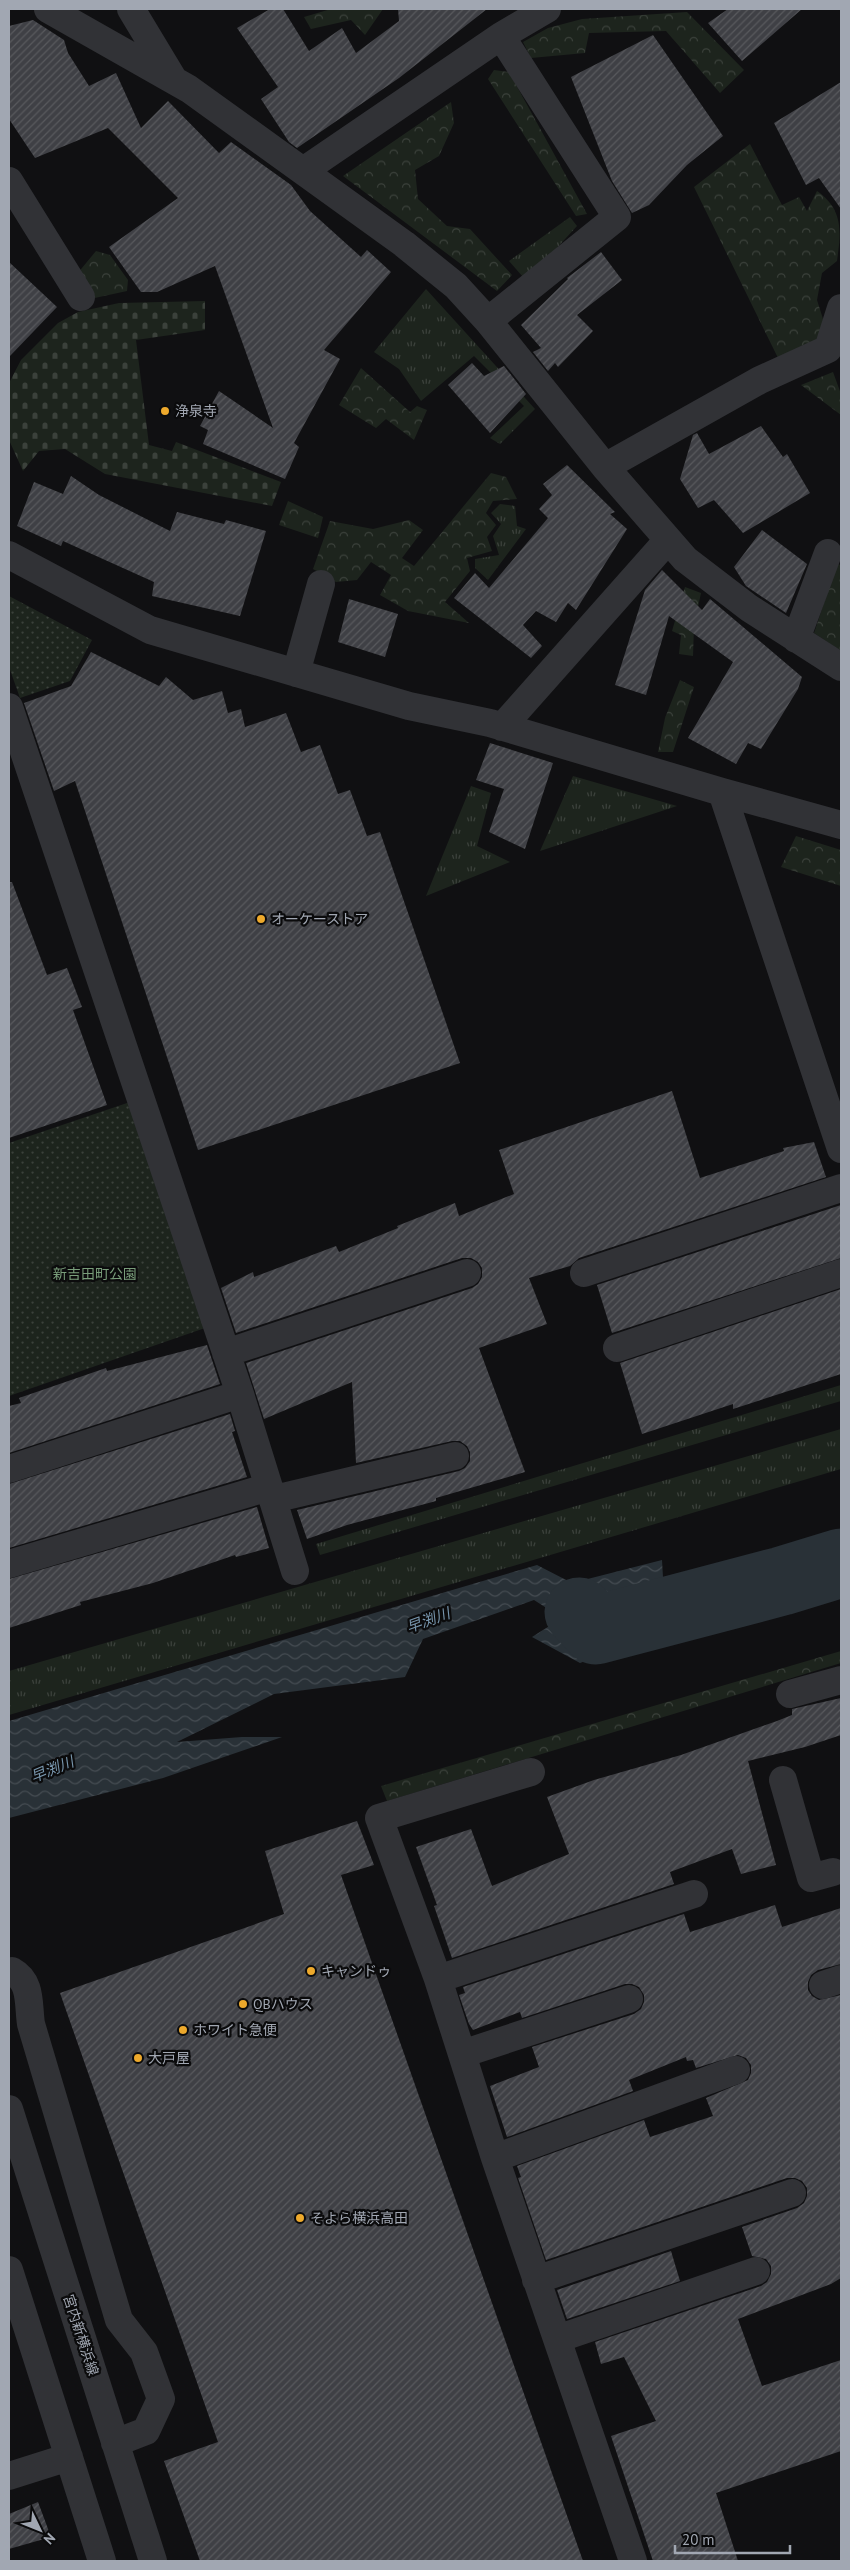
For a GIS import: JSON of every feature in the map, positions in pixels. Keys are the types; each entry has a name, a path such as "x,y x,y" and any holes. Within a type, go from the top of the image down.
{"street":[{"path":"48,9 173,78 404,244 456,286 488,321 667,541 685,559 796,639 841,667"},
{"path":"131,9 173,78"},
{"path":"303,171 501,36 547,9"},
{"path":"488,321 617,217 501,36"},
{"path":"9,180 81,297"},
{"path":"605,467 760,380 828,349 841,308"},
{"path":"502,727 667,541"},
{"path":"796,639 828,552"},
{"path":"9,555 150,630 409,706 502,727 841,825"},
{"path":"296,673 321,584"},
{"path":"9,706 16,748 226,1352 295,1571"},
{"path":"722,792 841,1149"},
{"path":"584,1273 841,1188"},
{"path":"226,1352 467,1273"},
{"path":"617,1348 841,1273"},
{"path":"9,1469 240,1394"},
{"path":"9,1564 271,1493 455,1456"},
{"path":"790,1694 841,1680"},
{"path":"531,1772 379,1818 438,1979 495,2158 633,2561"},
{"path":"783,1780 811,1878 833,1872"},
{"path":"438,1979 694,1894"},
{"path":"12,1971 22,1976 29,1990 31,2024 119,2320 144,2352 161,2399 146,2431 115,2443"},
{"path":"462,2054 629,1999"},
{"path":"495,2158 736,2070"},
{"name":"宮内新横浜線","path":"9,2109 153,2561"},
{"path":"536,2280 792,2193"},
{"path":"9,2270 102,2561"},
{"path":"557,2338 756,2271"},
{"path":"9,2476 69,2457"}],"green space":[{"path":"331,9 383,9 365,35 351,20 311,29 304,17"},
{"path":"687,12 744,70 720,93 666,31 589,33 585,53 531,58 523,42 548,28 582,19"},
{"path":"494,70 509,72 587,214 576,216 488,79"},
{"path":"451,102 454,123 439,156 415,170 418,199 447,226 470,229 512,275 497,291 343,176"},
{"path":"750,144 782,205 799,197 807,211 817,191 832,206 839,222 837,261 822,273 817,300 823,319 820,339 779,360 694,187"},
{"path":"570,217 577,226 554,251 523,277 509,261"},
{"path":"96,251 110,255 128,280 127,291 90,299 77,274"},
{"path":"426,289 535,409 500,444 490,438 524,406 474,356 421,401 399,369 374,352"},
{"path":"205,301 205,330 136,340 149,445 172,451 176,442 281,482 272,506 105,474 65,449 39,451 23,471 9,440 9,383 21,360 58,323 78,312 119,303"},
{"path":"361,368 410,412 417,406 427,410 414,440 386,419 376,428 339,405"},
{"path":"833,372 841,394 841,415 801,385"},
{"path":"491,473 506,477 517,499 493,501 486,513 496,525 487,537 492,551 467,558 470,571 445,602 469,623 408,611 380,595 391,575 371,562 357,580 336,582 313,569 330,521 373,529 409,520 423,530 402,558 414,566"},
{"path":"288,501 323,517 318,538 279,525"},
{"path":"500,504 515,506 517,526 526,529 488,580 475,568 475,559 499,555 493,536 501,524 491,513"},
{"path":"837,564 841,565 841,651 814,633"},
{"path":"685,587 701,593 694,626 693,656 679,654 681,635 672,631"},
{"path":"9,596 92,640 70,681 20,698 9,667"},
{"path":"680,680 694,687 673,752 658,752 665,718"},
{"path":"573,776 677,806 540,851"},
{"path":"471,786 491,793 477,846 510,862 426,896"},
{"path":"796,836 841,850 841,886 781,867"},
{"name":"新吉田町公園","path":"130,1102 205,1328 9,1396 9,1143"},
{"path":"841,1385 841,1401 320,1555 316,1544"},
{"path":"841,1429 841,1469 9,1715 9,1671"},
{"path":"841,1651 841,1663 387,1801 381,1786"}],"water":[{"path":"662,1560 666,1630 580,1663 532,1637 562,1618 534,1600 423,1639 405,1677 274,1694 177,1742 242,1737 282,1737 163,1778 9,1818 9,1721 537,1565 572,1583"}],"building":[{"path":"270,9 283,9 309,51 342,28 356,53 399,21 398,9 487,9 399,78 297,148 289,142 261,99 278,87 237,28"},
{"path":"728,9 802,9 742,61 708,23"},
{"path":"33,20 64,40 68,53 89,86 116,73 141,128 168,101 219,153 231,142 291,185 310,211 361,257 367,250 391,272 324,350 340,359 294,443 299,447 285,479 203,444 208,430 200,426 219,391 273,428 215,266 157,292 141,292 109,247 178,198 108,128 35,158 9,119 9,26"},
{"path":"653,35 723,136 687,165 649,205 632,213 612,181 571,77"},
{"path":"841,82 841,209 819,178 806,185 774,123"},
{"path":"601,252 622,280 577,315 593,331 558,367 555,363 548,371 533,352 541,348 521,325 567,278"},
{"path":"9,262 57,307 9,357"},
{"path":"472,363 484,376 504,366 526,394 490,433 448,385"},
{"path":"761,426 783,457 787,454 810,493 743,533 714,500 698,508 680,479 693,435 697,433 709,454"},
{"path":"567,465 615,512 610,514 627,529 576,610 568,603 556,622 536,611 523,625 542,646 531,658 454,598 475,573 489,588 548,518 539,509 552,495 543,484"},
{"path":"71,476 99,495 170,531 177,512 224,524 226,520 266,531 240,616 152,596 154,582 63,541 61,546 17,526 34,482 63,494"},
{"path":"762,530 807,564 786,613 746,586 734,567"},
{"path":"662,570 702,610 710,599 802,677 798,689 761,749 748,743 736,764 688,738 733,662 669,616 646,695 615,685 645,590"},
{"path":"349,599 398,614 385,657 338,642"},
{"path":"91,652 159,686 166,677 193,700 222,691 228,713 241,709 245,727 286,713 301,752 320,745 338,794 350,790 367,836 380,832 460,1063 198,1150 75,781 54,791 24,703 71,686"},
{"path":"490,743 553,763 525,849 489,832 504,789 476,780"},
{"path":"9,882 12,882 47,975 67,968 82,1007 73,1010 107,1105 9,1138"},
{"path":"672,1091 700,1178 784,1151 783,1148 814,1142 826,1177 579,1258 570,1266 529,1278 547,1324 479,1348 525,1472 436,1498 436,1501 347,1525 307,1539 297,1510 459,1471 465,1468 470,1461 470,1452 467,1446 460,1441 452,1441 356,1463 352,1382 264,1419 246,1363 472,1288 478,1284 482,1277 482,1268 478,1262 471,1258 462,1258 236,1333 221,1288 253,1272 254,1277 336,1246 339,1252 455,1203 459,1216 514,1194 499,1150"},
{"path":"841,1205 841,1258 612,1333 597,1285"},
{"path":"841,1289 841,1374 733,1409 733,1404 642,1434 620,1363"},
{"path":"207,1345 220,1384 9,1453 9,1406 21,1403 19,1398 106,1368 107,1371"},
{"path":"230,1414 235,1431 232,1432 247,1477 9,1548 9,1484"},
{"path":"257,1507 269,1548 236,1557 235,1555 153,1583 80,1602 81,1605 9,1628 9,1579"},
{"path":"841,1698 841,1735 805,1747 748,1761 776,1865 741,1874 732,1849 670,1872 674,1884 452,1958 434,1906 437,1905 416,1847 471,1829 492,1886 569,1854 547,1797 594,1780 681,1755 777,1721 792,1715 792,1709"},
{"name":"そよら横浜高田","path":"357,1821 374,1865 341,1875 583,2561 200,2561 164,2461 218,2442 60,1993 284,1914 265,1851"},
{"path":"775,1905 782,1927 841,1908 841,1964 818,1970 811,1975 808,1982 808,1990 812,1996 819,2000 841,1995 841,2278 831,2284 738,2319 762,2386 841,2360 841,2451 716,2493 738,2561 653,2561 611,2436 656,2421 624,2357 601,2364 595,2342 761,2286 767,2282 771,2274 771,2266 766,2259 752,2256 742,2227 797,2208 804,2203 807,2196 807,2188 802,2181 795,2178 787,2178 546,2260 518,2178 521,2177 517,2166 644,2120 650,2137 713,2116 706,2098 748,2080 751,2073 751,2065 746,2058 738,2055 696,2068 693,2060 687,2061 686,2057 629,2080 633,2091 507,2137 490,2086 539,2067 532,2047 634,2014 641,2009 644,1995 639,1987 625,1984 522,2018 520,2012 473,2030 459,1995 465,1993 463,1987 684,1914 690,1932"},
{"path":"671,2251 680,2281 567,2319 557,2290"},
{"path":"38,2502 51,2537 9,2549 9,2514"}],"waterway":[{"name":"早渕川","path":"579,1612 596,1630 782,1581 841,1563"}],"place":[{"name":"浄泉寺","path":"165,411"},
{"name":"オーケーストア","path":"261,919"},
{"name":"キャンドゥ","path":"311,1971"},
{"name":"QBハウス","path":"243,2004"},
{"name":"ホワイト急便","path":"183,2030"},
{"name":"大戸屋","path":"138,2058"},
{"name":"そよら横浜高田","path":"300,2218"}]}
